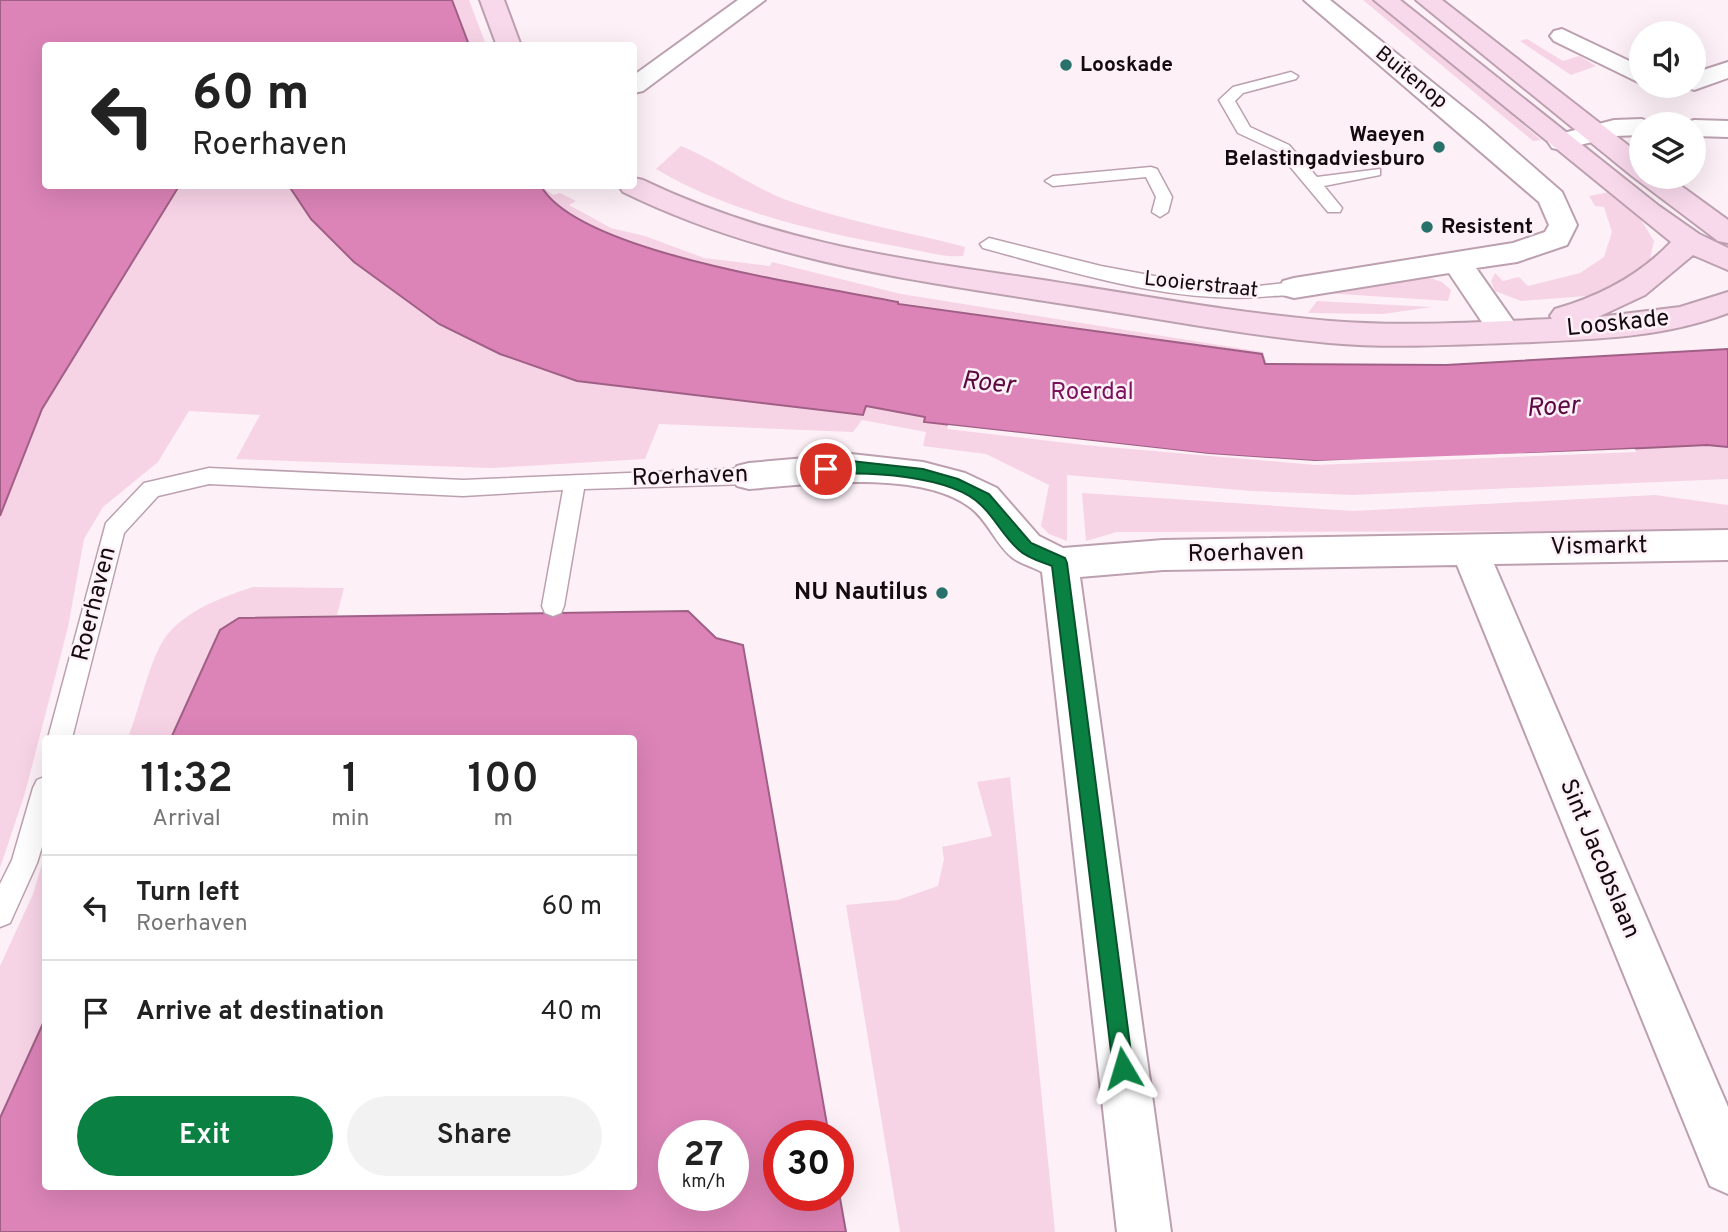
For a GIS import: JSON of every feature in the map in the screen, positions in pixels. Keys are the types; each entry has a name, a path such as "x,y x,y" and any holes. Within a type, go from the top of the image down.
{"main road":[{"path":"492,0 508,42"},
{"path":"1386,0 1561,142 1689,240 1728,260"},
{"path":"1427,0 1629,160"},
{"name":"Looskade","path":"637,188 673,207 788,248 913,272 1329,332 1389,336 1505,332 1654,322 1702,313 1728,302"},
{"path":"1667,189 1728,234"},
{"name":"Looskade","path":"1505,332 1611,302 1663,270 1689,240"}],"street":[{"path":"637,84 753,0"},
{"name":"Buitenop","path":"1316,0 1506,156"},
{"path":"1562,36 1629,70"},
{"path":"1706,77 1728,69"},
{"path":"1561,142 1614,128 1629,127"},
{"path":"1706,128 1728,129"},
{"name":"Looierstraat","path":"1294,288 1517,252 1557,238 1563,225 1552,198 1506,156"},
{"path":"1457,261 1505,332"},
{"name":"Roerhaven","path":"749,476 851,467 923,475 953,483 984,498 1026,547 1060,563 1163,555 1469,550"},
{"name":"Vismarkt","path":"1469,550 1728,545"},
{"name":"Sint Jacobslaan","path":"1469,550 1728,1168"},
{"path":"1060,563 1144,1232"}],"lane":[{"path":"1291,76 1238,90 1227,100 1244,130 1283,148 1334,208"},
{"path":"1313,183 1374,172"},
{"path":"1053,181 1151,173 1164,197 1160,212"},
{"name":"Looierstraat","path":"989,244 1107,273 1236,293 1294,288"},
{"name":"Roerhaven","path":"61,735 114,529 151,489 209,476 463,488 575,481 749,476"},
{"path":"553,606 575,481"},
{"path":"0,913 24,863 42,802"}],"green space":[{"path":"449,0 469,0 485,42 376,42"},
{"path":"1363,0 1377,0 1541,140 1533,141"},
{"path":"1527,39 1563,61 1579,56 1596,66 1571,75 1520,41"},
{"path":"681,146 763,190 792,202 965,247 963,256 940,255 837,235 743,209 656,169"},
{"path":"177,189 291,189 311,219 354,262 439,324 500,354 577,381 804,408 619,367 542,189 545,189 553,195 560,193 576,201 569,205 611,228 645,236 704,258 770,266 772,262 901,294 1263,352 1267,364 1372,368 1728,356 1728,479 1353,495 1251,491 1067,475 1067,541 1049,534 1041,526 1049,485 986,454 923,446 926,432 862,420 853,432 659,424 645,459 491,468 236,459 260,415 189,411 158,462 103,507 84,539 68,627 25,793 0,868 0,516 42,409"},
{"path":"1609,192 1638,215 1654,241 1648,268 1625,284 1587,296 1521,301 1495,291 1491,281 1495,273 1503,281 1519,277 1528,286 1580,273 1604,257 1612,232 1604,207 1595,206 1589,196"},
{"path":"1405,277 1430,278 1442,282 1451,290 1448,301 1324,293 1322,289"},
{"path":"1317,301 1432,307 1383,314 1308,313"},
{"path":"1082,493 1353,511 1655,495 1728,505 1728,531 1117,532 1086,541"},
{"path":"253,587 344,588 337,615 239,618 220,630 172,735 129,735 151,668 167,635 200,608"},
{"path":"1010,777 1055,1232 900,1232 846,905 898,900 938,886 944,859 942,847 992,836 977,782"},
{"path":"42,864 42,1026 0,1118 0,966 33,894"}],"water":[{"path":"0,0 452,0 468,42 42,42 42,189 177,189 42,409 0,516"},
{"name":"Roerdal","path":"291,189 544,189 564,210 602,231 704,264 898,304 1262,354 1265,364 1446,365 1728,349 1728,447 1707,445 1397,460 1315,461 1209,454 924,422 925,417 866,406 863,415 577,381 500,354 439,324 354,262 311,219"},
{"path":"688,611 716,638 743,645 826,1120 763,1120 763,1211 842,1211 846,1232 0,1232 0,1118 42,1026 42,1190 637,1190 637,735 172,735 220,630 239,618"}],"pier":[{"path":"948,425 1209,454 1315,461 1635,449 1636,452 1315,465 1084,445 947,429"}],"place":[{"name":"Looskade","path":"1066,65"},
{"name":"Waeyen Belastingadviesburo","path":"1439,147"},
{"name":"Resistent","path":"1427,227"},
{"name":"NU Nautilus","path":"942,593"}],"route":[{"path":"826,469 851,467 923,475 953,483 984,498 1026,547 1060,563 1123,1068"}],"water label":[{"name":"Roer","path":"988,384"},
{"name":"Roer","path":"1553,408"}]}
